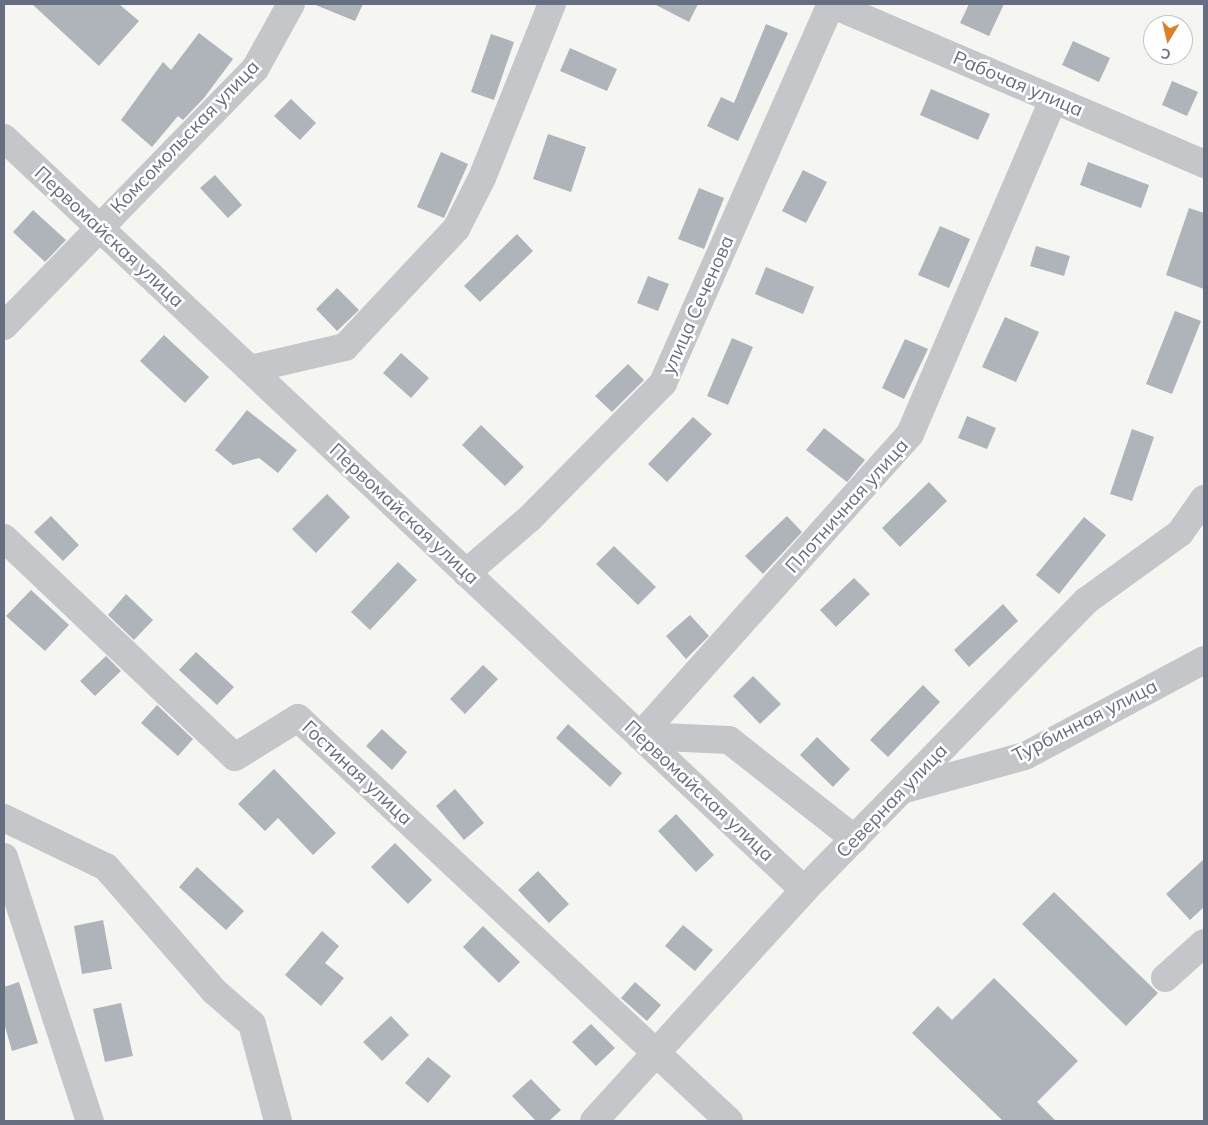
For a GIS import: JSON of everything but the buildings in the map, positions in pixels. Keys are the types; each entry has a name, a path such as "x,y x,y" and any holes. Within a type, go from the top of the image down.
{"street":[{"name":"Комсомольская улица","path":"4,326 255,69 291,4"},
{"path":"250,369 345,347 456,229 482,178 552,4"},
{"name":"Рабочая улица","path":"831,4 1204,164"},
{"name":"улица Сеченова","path":"466,573 529,519 663,383 831,4"},
{"name":"Плотничная улица","path":"640,736 910,434 1053,100"},
{"name":"Первомайская улица","path":"4,138 804,890"},
{"name":"Северная улица","path":"594,1121 658,1055 804,890 904,790 1086,601 1180,533 1204,499"},
{"name":"Гостиная улица","path":"4,538 236,756 298,718 658,1055"},
{"name":"Турбинная улица","path":"904,790 1025,756 1204,660"},
{"path":"640,736 729,740 855,839"},
{"path":"4,818 106,867 214,991 252,1024 278,1121"},
{"path":"4,857 90,1121"},
{"path":"1165,978 1204,943"},
{"path":"658,1055 729,1121"}]}
